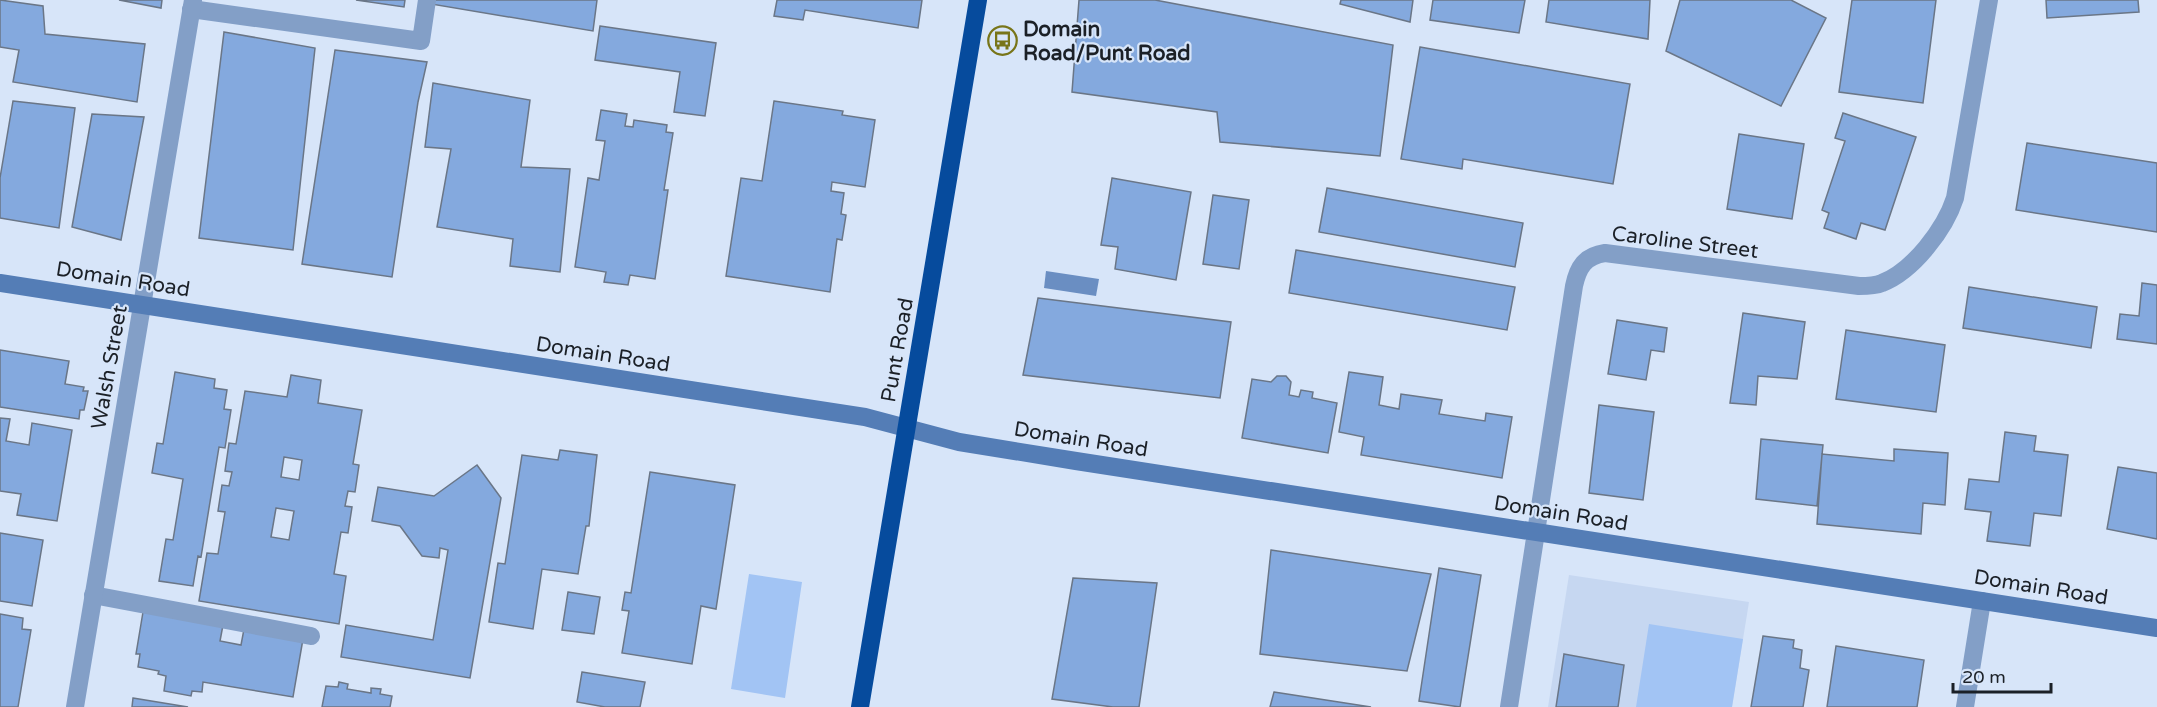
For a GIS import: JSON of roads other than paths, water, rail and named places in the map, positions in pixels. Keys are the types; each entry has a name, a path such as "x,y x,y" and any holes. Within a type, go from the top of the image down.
{"highway":[{"name":"Punt Road","path":"860,707 978,0"}],"street":[{"path":"192,4 421,41 427,0"},
{"name":"Caroline Street","path":"1509,707 1575,281 1583,262 1594,255 1605,253 1858,286 1880,285 1891,279 1929,245 1950,214 1955,198 1989,0"},
{"name":"Walsh Street","path":"75,707 192,4"},
{"name":"Domain Road","path":"0,283 865,417 959,442 1053,458 2157,628"},
{"path":"93,595 311,636"},
{"path":"1965,707 1982,601"}],"place":[{"name":"Domain Road/Punt Road","path":"1002,41"}]}
